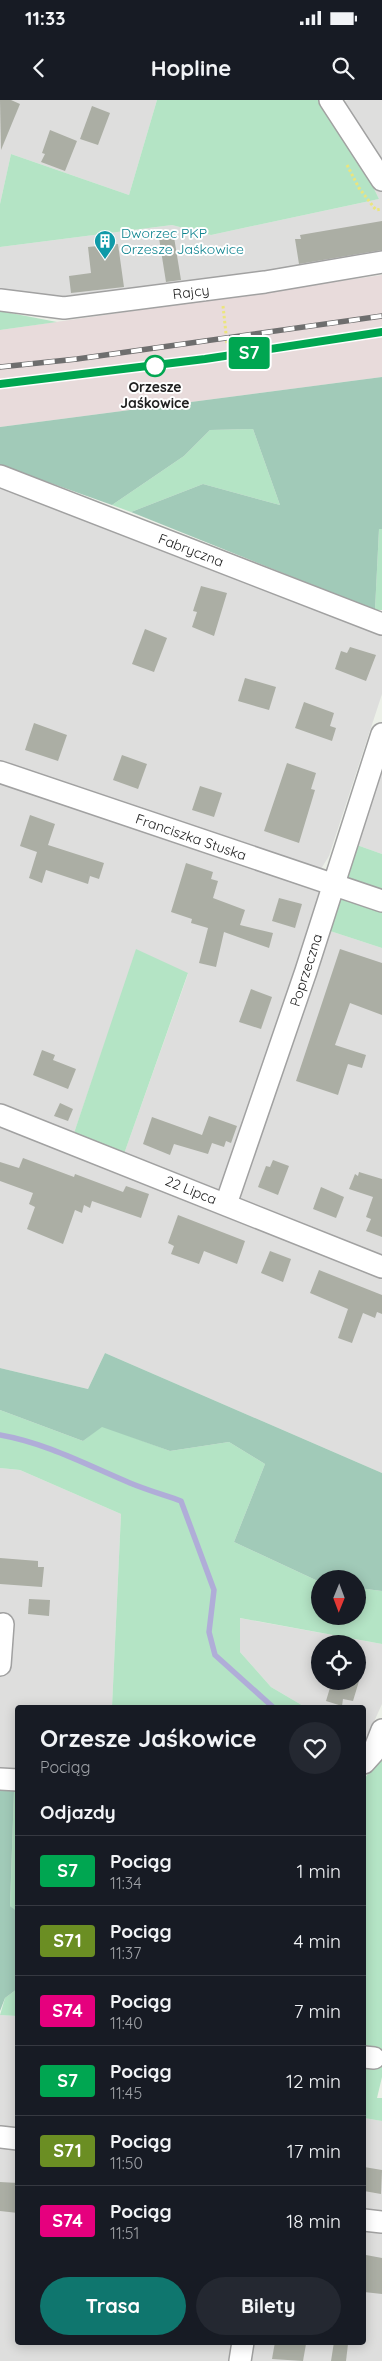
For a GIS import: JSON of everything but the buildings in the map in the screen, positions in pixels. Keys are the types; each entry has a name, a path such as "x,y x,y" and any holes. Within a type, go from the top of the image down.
{"street":[{"path":"330,100 382,180"},
{"name":"Rajcy","path":"0,300 64,308 220,288 382,262"},
{"name":"Fabryczna","path":"0,476 382,624"},
{"name":"Poprzeczna","path":"226,1204 306,970 382,734"},
{"name":"Franciszka Stuska","path":"0,772 382,901"},
{"name":"22 Lipca","path":"0,1115 382,1267"},
{"path":"0,1664 3,1624"},
{"path":"366,1761 373,1753 382,1730"},
{"path":"0,1779 15,1780"},
{"path":"0,2137 15,2139"},
{"path":"366,2220 382,2222"},
{"path":"240,2361 243,2345"}],"path":[{"path":"220,288 227,343"}],"shaded area":[{"path":"0,100 157,100 129,195 11,154 0,204"},
{"path":"349,100 382,100 382,262 64,308 0,301 0,247 172,225 211,235 379,199 332,103"},
{"path":"382,275 382,377 0,427 0,330"},
{"path":"0,486 382,631 382,694 329,856 319,872 0,763"},
{"path":"382,753 382,854 354,844"},
{"path":"0,781 325,893 223,1192 124,1154 188,974 137,950 73,1136 0,1108"},
{"path":"327,930 382,948 382,1255 236,1197"},
{"path":"0,1122 382,1277 382,1473 105,1353 88,1389 0,1368"},
{"path":"0,1468 20,1470 121,1514 112,1705 15,1705 15,1771 0,1770"},
{"path":"239,1618 332,1635 311,1635 311,1690 366,1690 366,1641 382,1644 382,1704 366,1740 366,1705 302,1705 271,1687 240,1652"},
{"path":"0,2015 15,2016 15,2345 236,2345 233,2361 0,2361"},
{"path":"366,2118 382,2121 382,2361 245,2361 248,2345 366,2345"}],"green space":[{"path":"157,100 324,100 332,103 379,199 211,235 172,225 0,247 0,204 11,154 129,195"},
{"path":"0,311 57,322 0,330"},
{"path":"382,377 382,529 379,529 375,610 131,512 203,484 280,505 253,429 210,430 184,456 112,505 0,465 0,427"},
{"path":"253,429 280,505 203,484 131,512 112,505 184,456 210,430"},
{"path":"379,529 382,529 382,610 375,610"},
{"path":"354,844 382,854 382,948 327,930"},
{"path":"136,949 188,973 124,1154 73,1136"},
{"path":"105,1353 382,1473 382,1591 366,1589 366,1570 311,1570 311,1578 234,1542 265,1464 229,1442 170,1451 102,1427 83,1441 0,1410 0,1368 88,1389"},
{"path":"0,1410 83,1441 102,1426 170,1451 229,1442 265,1464 234,1542 311,1578 311,1625 366,1625 366,1589 382,1591 382,1644 366,1641 366,1635 333,1635 240,1618 240,1652 271,1687 302,1705 112,1705 121,1514 20,1470 0,1468"},
{"path":"382,1751 382,2077 377,2098 382,2098 382,2121 366,2118 366,1777"},
{"path":"0,1790 14,1791 10,1906 15,1910 15,1990 5,1998 0,2011"},
{"path":"14,1791 15,1791 15,1910 10,1906"},
{"path":"15,1990 15,2016 0,2015 5,1998"}],"waterway":[{"path":"0,1435 34,1443 136,1486 181,1501 214,1590 209,1632 215,1655 271,1705"}],"railway":[{"path":"0,367 77,359 382,316"},
{"path":"0,384 205,359 382,332"}],"train":[{"name":"S7","path":"0,384 205,359 382,332"}],"place":[{"name":"Dworzec PKP Orzesze Jaśkowice","path":"105,260"},
{"name":"Orzesze Jaśkowice","path":"155,366"}]}
